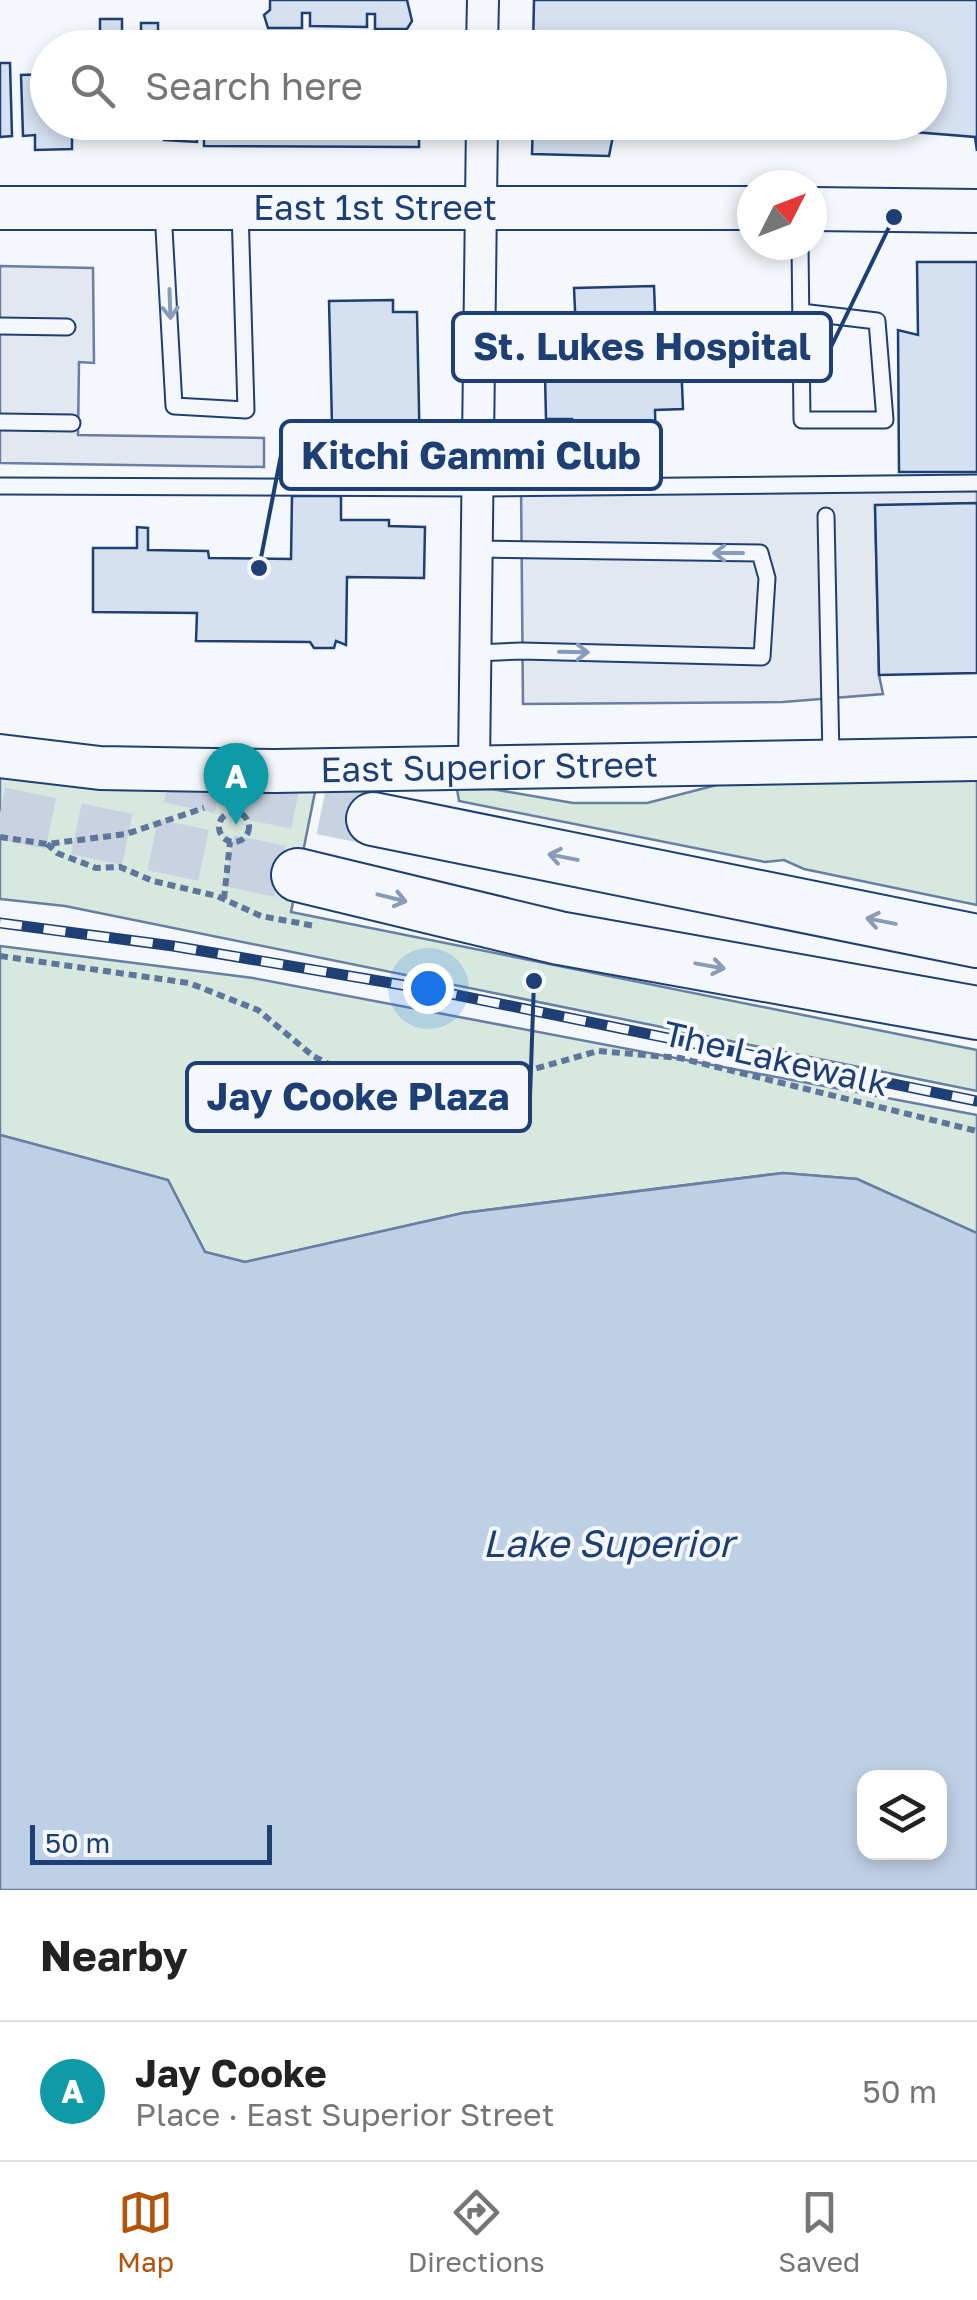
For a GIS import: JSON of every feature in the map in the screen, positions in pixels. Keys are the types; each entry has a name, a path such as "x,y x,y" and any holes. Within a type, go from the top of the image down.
{"highway":[{"path":"373,819 977,941"},
{"path":"298,875 559,938 977,1013"}],"street":[{"path":"482,30 483,0"},
{"path":"474,766 482,140"},
{"name":"East 1st Street","path":"0,208 737,208"},
{"path":"827,209 977,210"},
{"name":"East Superior Street","path":"0,756 100,768 197,770 977,758"}],"lane":[{"path":"162,207 168,256 174,406 246,410 240,207"},
{"path":"800,260 802,420 885,420 878,321 801,312"},
{"path":"0,326 67,327"},
{"path":"0,422 72,423"},
{"path":"0,486 479,488 977,483"},
{"path":"826,516 830,761"},
{"path":"476,653 522,650 762,656 768,578 760,553 478,549"}],"path":[{"path":"0,837 47,844 126,834 169,822 210,804 222,818 220,832 230,842 240,842 248,835 248,820 234,812 222,818"},
{"path":"224,899 230,842"},
{"name":"The Lakewalk","path":"0,956 189,983 258,1010 312,1056 377,1089 441,1095 598,1052 680,1058 977,1131"}],"shaded area":[{"path":"0,266 93,268 94,363 79,362 78,435 264,438 264,467 0,463"},
{"path":"977,482 977,503 875,506 879,675 883,694 783,702 523,704 521,484"},
{"path":"0,775 317,782 291,912 977,1050 977,1091 65,906 0,899"},
{"path":"736,780 977,780 977,905 804,869 784,860 765,862 459,801 457,789 492,789 573,803 647,803"},
{"path":"0,946 253,978 977,1115 977,1233 857,1179 783,1173 463,1213 245,1262 205,1252 168,1180 0,1135"}],"water":[{"name":"Lake Superior","path":"0,1135 168,1180 205,1252 245,1262 463,1213 783,1173 857,1179 977,1233 977,1890 0,1890"}],"building":[{"path":"270,0 407,0 412,21 407,29 375,29 375,14 367,14 367,27 310,26 310,13 302,13 302,28 268,28 264,15 270,10"},
{"path":"534,0 977,0 977,151 975,137 947,135 947,30 533,30"},
{"path":"100,19 122,19 122,30 100,30"},
{"path":"141,23 158,23 158,30 141,30"},
{"path":"0,63 10,63 12,136 0,137"},
{"path":"21,75 30,75 30,135 23,136"},
{"path":"35,140 72,140 72,149 35,150"},
{"path":"204,140 419,140 419,147 204,146"},
{"path":"532,140 612,140 609,156 532,154"},
{"path":"917,262 977,262 977,472 899,472 898,330 918,335"},
{"path":"654,286 656,337 680,336 683,409 655,410 656,452 573,454 572,419 546,419 544,332 576,331 574,288"},
{"path":"393,300 393,312 417,312 420,457 302,459 301,425 332,424 329,301"},
{"path":"292,496 341,496 341,520 389,520 389,526 425,527 424,578 347,577 346,645 336,641 334,648 314,648 310,642 196,641 197,613 93,612 93,548 137,548 137,527 148,528 148,550 208,551 209,558 291,559"},
{"path":"977,503 977,673 879,675 875,505"}],"tunnel":[{"path":"169,777 373,819"},
{"path":"0,813 298,875"}],"railway":[{"path":"0,923 173,946 432,990 977,1101"}],"place":[{"name":"St. Lukes Hospital","path":"894,217"},
{"name":"Kitchi Gammi Club","path":"259,568"},
{"name":"Jay Cooke","path":"236,825"},
{"name":"Jay Cooke Plaza","path":"534,981"}]}
